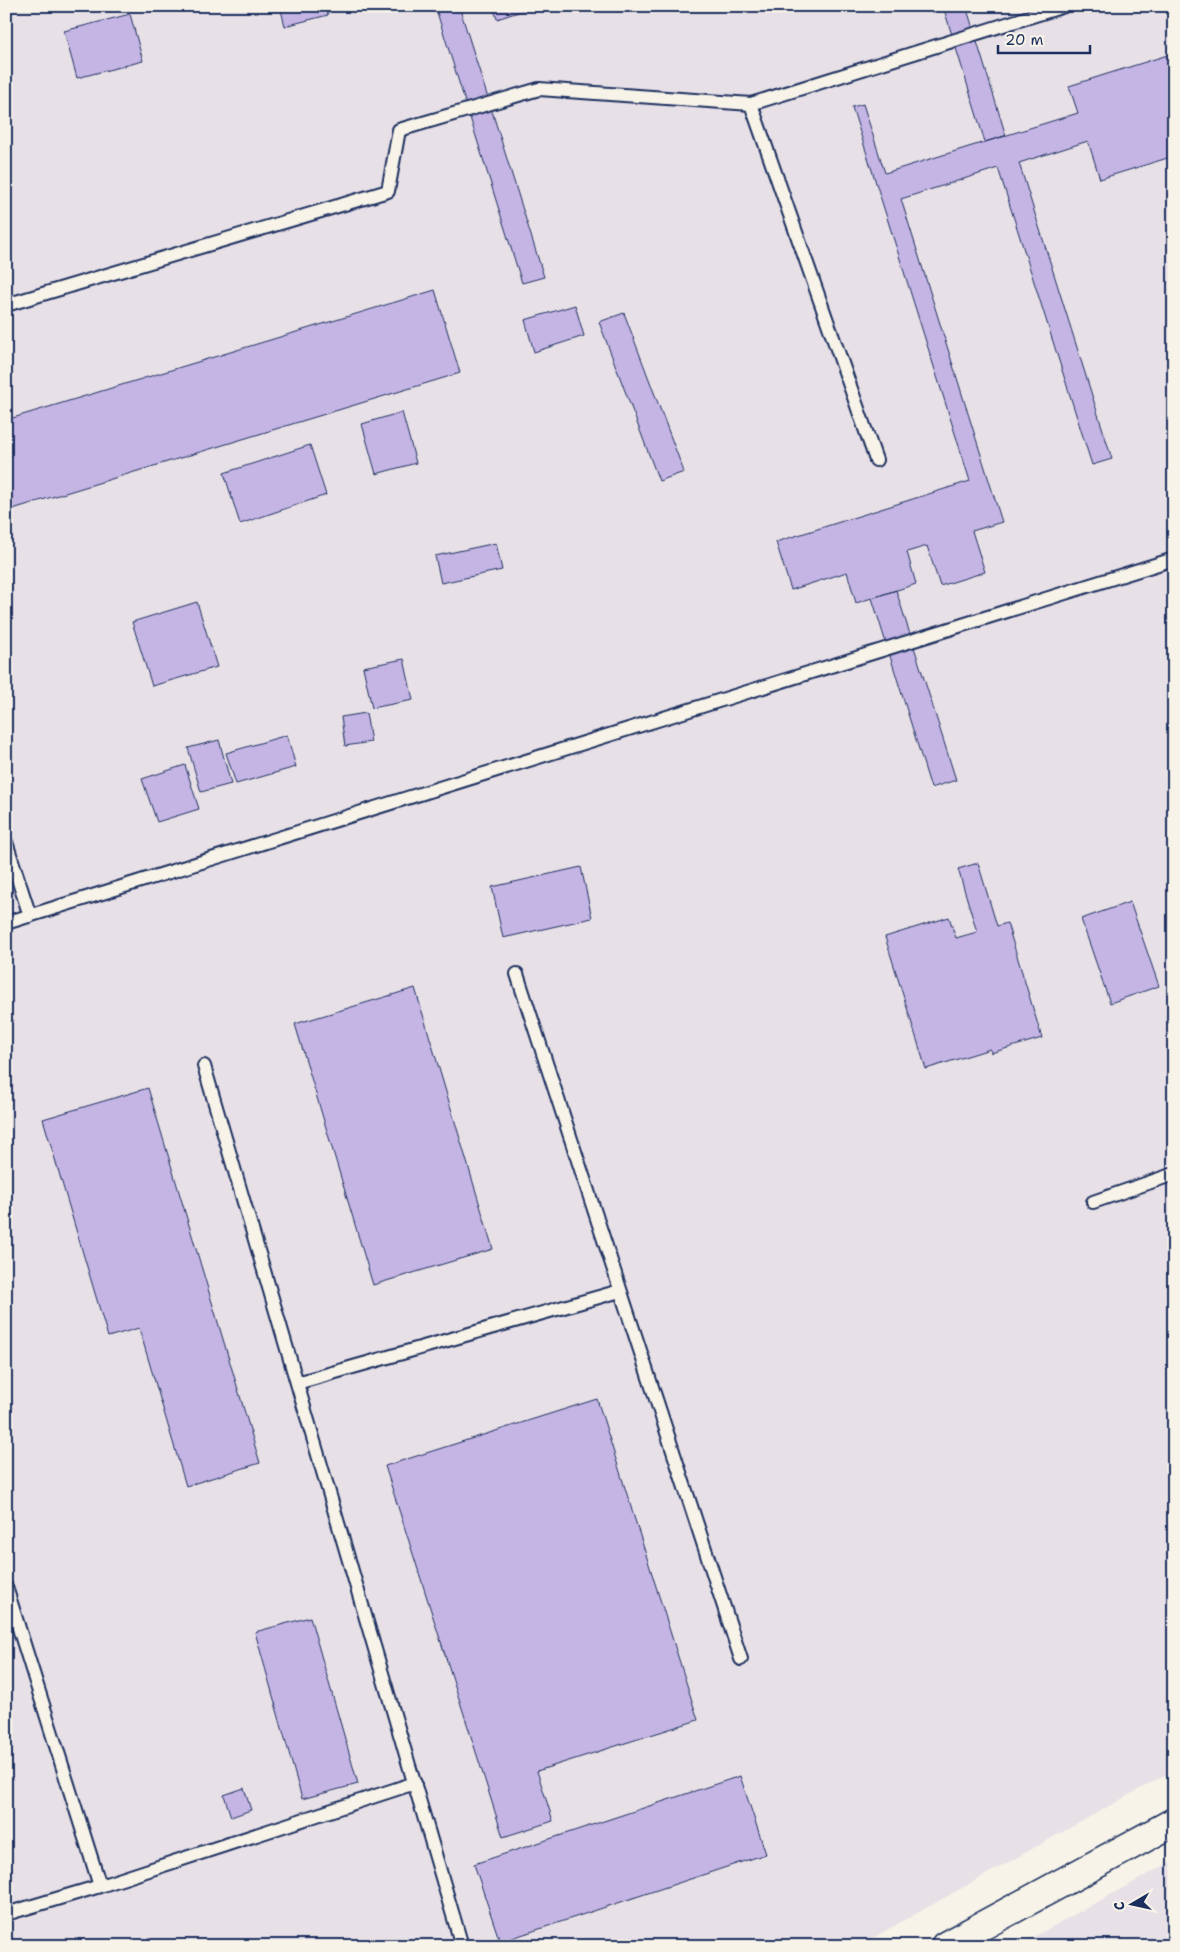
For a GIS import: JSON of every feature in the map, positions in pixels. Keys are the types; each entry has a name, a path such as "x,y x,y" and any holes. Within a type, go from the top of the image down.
{"street":[{"path":"945,1946 1174,1822"}],"lane":[{"path":"6,305 388,192 399,130 539,88 751,104 1064,6"},
{"path":"751,104 876,460"},
{"path":"6,923 1174,559"},
{"path":"6,842 30,916"},
{"path":"517,974 741,1659"},
{"path":"204,1066 462,1946"},
{"path":"1093,1202 1174,1174"},
{"path":"297,1383 620,1291"},
{"path":"6,1587 100,1886"},
{"path":"6,1914 100,1886 415,1783"}],"shaded area":[{"path":"6,6 1174,6 1174,1770 858,1946 6,1946"},
{"path":"1174,1860 1174,1946 1017,1946"}],"building":[{"path":"280,6 326,6 328,15 285,26"},
{"path":"435,6 459,6 544,277 522,283"},
{"path":"493,6 537,6 497,19"},
{"path":"943,6 966,6 1006,136 985,142"},
{"path":"130,14 143,61 77,78 64,31"},
{"path":"1174,53 1174,156 1100,179 1088,141 1019,163 1112,459 1092,465 998,168 901,199 1002,522 972,531 985,572 940,586 927,546 907,552 916,584 856,603 847,572 791,590 776,542 970,481 852,107 863,104 885,173 1078,113 1069,86"},
{"path":"435,290 460,373 6,511 6,420"},
{"path":"575,305 584,336 534,352 525,320"},
{"path":"624,313 684,472 659,481 599,322"},
{"path":"402,412 416,463 376,474 362,424"},
{"path":"310,445 326,495 240,524 224,473"},
{"path":"496,543 502,570 441,583 435,556"},
{"path":"896,590 956,780 931,788 872,598"},
{"path":"197,602 217,667 152,686 132,622"},
{"path":"404,659 413,700 372,708 363,667"},
{"path":"366,713 371,742 345,746 341,717"},
{"path":"287,735 296,767 236,784 226,753"},
{"path":"219,740 231,784 201,792 188,748"},
{"path":"185,765 199,809 157,822 142,779"},
{"path":"978,863 997,926 1007,923 1042,1038 991,1053 990,1049 926,1069 885,937 949,917 956,938 977,932 958,869"},
{"path":"581,867 592,918 503,938 492,887"},
{"path":"1130,902 1159,986 1110,1003 1081,919"},
{"path":"415,988 493,1249 373,1285 295,1024"},
{"path":"148,1088 260,1463 186,1486 139,1328 108,1337 43,1119"},
{"path":"597,1399 698,1720 537,1771 553,1821 503,1837 385,1466"},
{"path":"310,1617 358,1784 302,1799 255,1632"},
{"path":"740,1776 766,1854 500,1942 474,1864"},
{"path":"244,1788 251,1810 231,1817 224,1795"}]}
